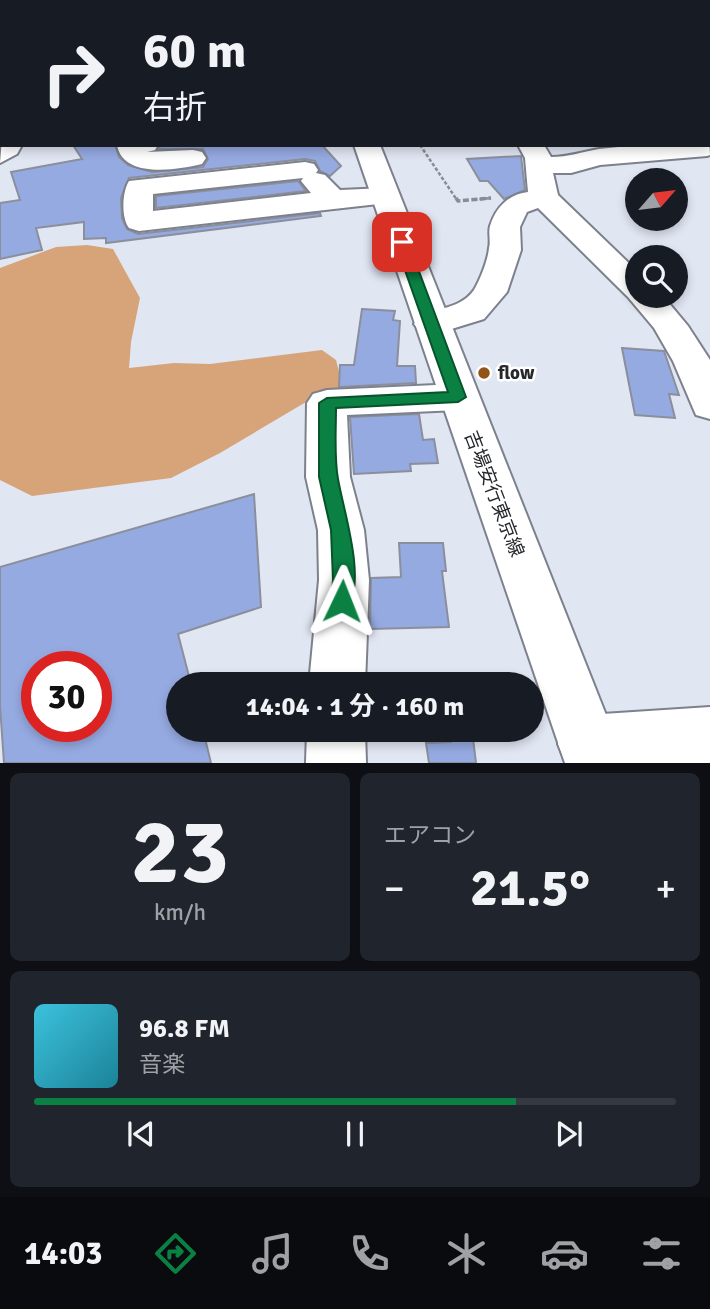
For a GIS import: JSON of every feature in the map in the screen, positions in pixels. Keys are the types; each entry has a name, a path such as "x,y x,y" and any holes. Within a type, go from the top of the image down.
{"street":[{"path":"128,147 142,162 291,154 332,199"},
{"name":"吉場安行東京線","path":"368,147 591,753"},
{"path":"432,324 472,312 490,292 505,250 505,227 519,195 538,187 536,155 571,165 598,157 707,147"},
{"path":"305,170 139,187 139,222 332,199 386,196"},
{"path":"519,195 625,279"},
{"path":"654,308 705,378"},
{"path":"338,672 344,580 341,530 328,477 327,403 458,397"},
{"path":"591,753 710,735"},
{"path":"336,742 336,763"}],"path":[{"path":"421,147 458,201 519,195"}],"shaded area":[{"path":"87,245 113,249 140,298 129,368 174,363 210,364 322,350 336,360 343,387 334,399 306,402 220,453 171,478 32,496 0,480 0,268 56,247"}],"building":[{"path":"74,147 116,147 119,157 128,165 152,172 203,167 208,159 203,149 160,147 324,147 341,166 330,176 320,171 315,161 305,159 129,178 121,198 122,218 127,229 138,234 320,213 321,216 106,243 106,238 84,239 84,222 36,228 42,250 0,259 0,203 20,200 11,172 82,159"},
{"path":"521,156 525,190 504,199 488,181 480,181 467,159"},
{"path":"298,181 306,191 156,208 156,196"},
{"path":"362,309 395,311 393,320 400,321 397,366 415,366 416,383 339,387 340,365 354,365"},
{"path":"622,348 664,351 679,395 669,394 675,418 635,415"},
{"path":"419,414 423,440 434,439 438,463 410,464 411,471 354,474 350,417"},
{"path":"254,494 261,607 178,634 188,672 166,672 166,742 206,742 211,763 4,763 0,706 0,567"},
{"path":"399,543 443,543 446,571 442,571 449,627 370,629 371,578 401,577"},
{"path":"473,742 476,763 429,763 426,743"}],"place":[{"name":"flow","path":"484,373"}],"route":[{"path":"342,601 344,580 341,530 328,477 327,403 458,397 402,242"}]}
